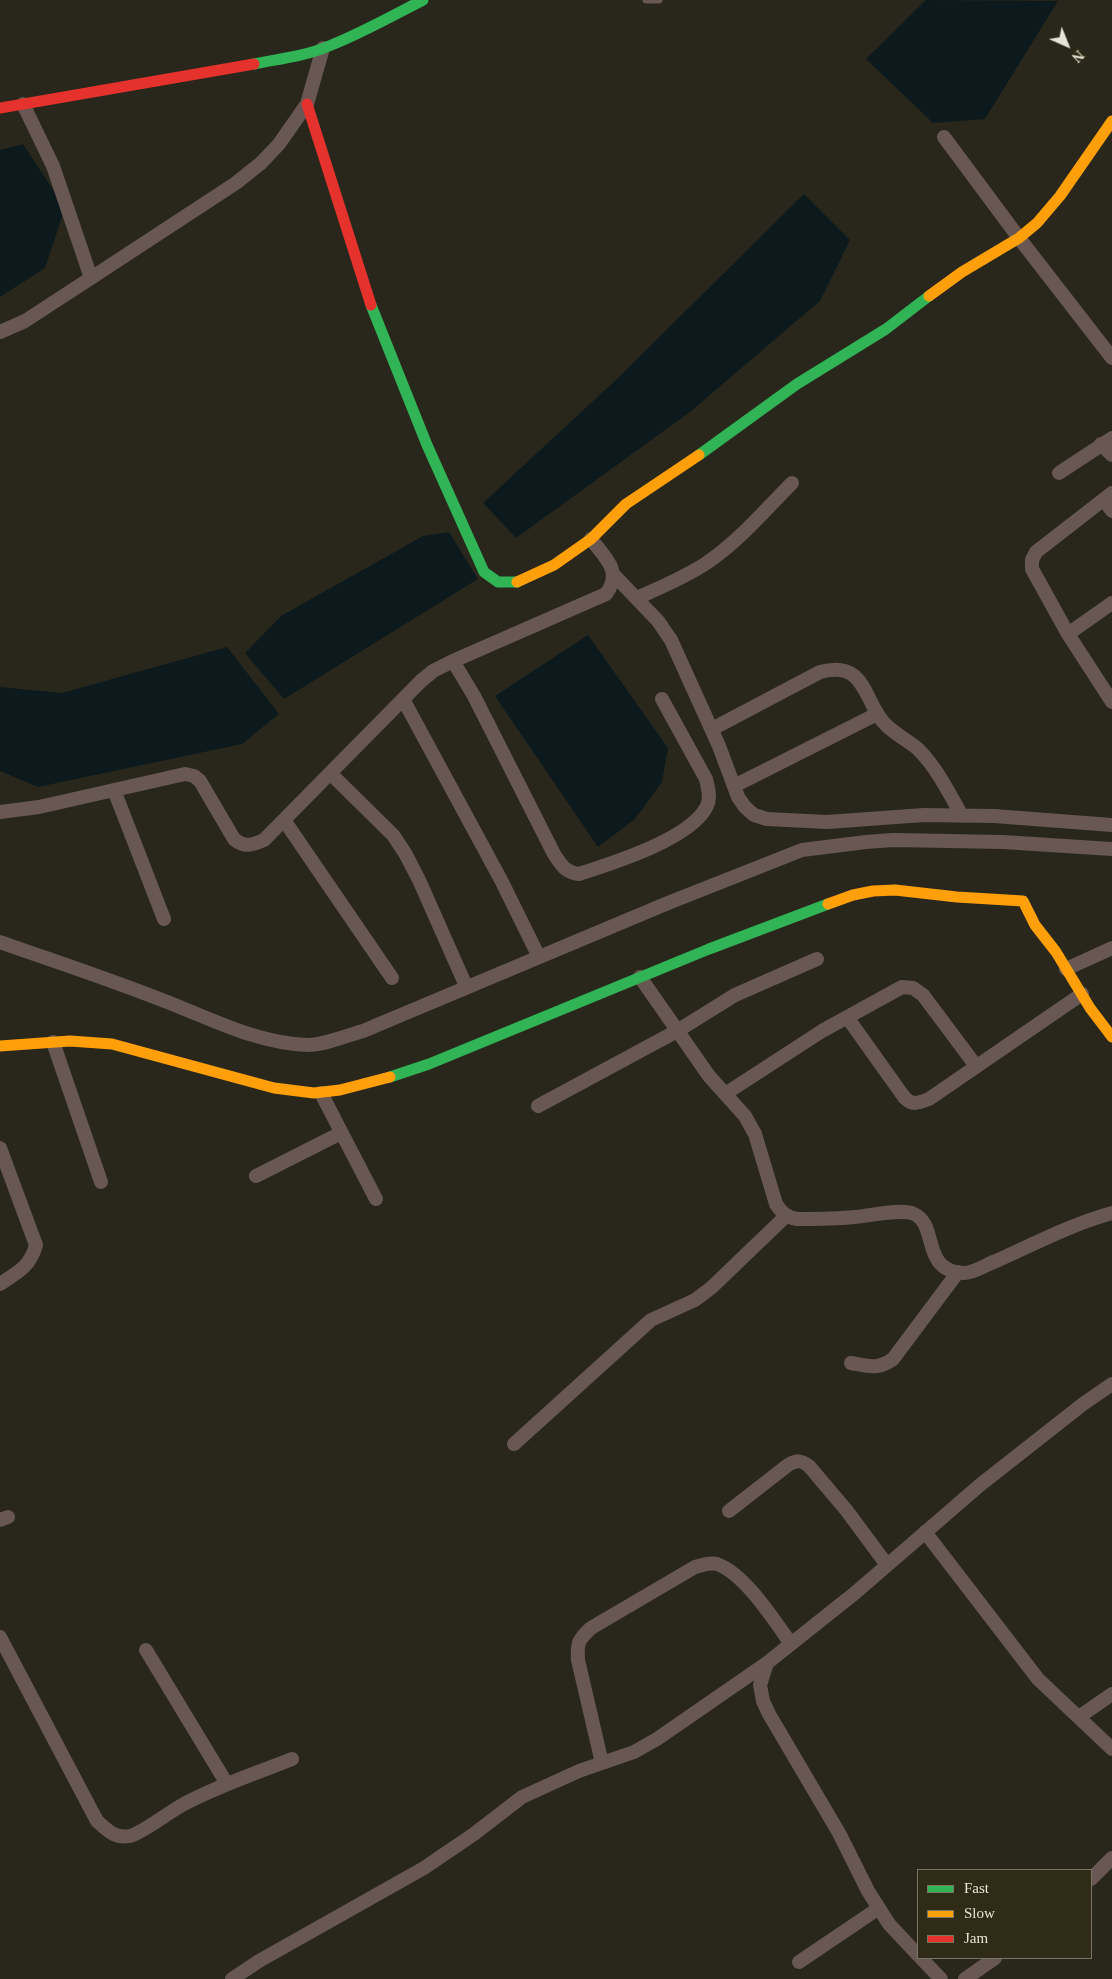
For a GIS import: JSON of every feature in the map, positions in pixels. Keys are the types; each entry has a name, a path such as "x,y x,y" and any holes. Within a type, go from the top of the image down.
{"street":[{"path":"0,108 260,62 323,48 380,23 423,0"},
{"path":"0,332 25,321 236,183 261,163 279,144 307,104 323,48"},
{"path":"23,104 53,166 91,278"},
{"path":"307,104 345,229 380,331 428,449 484,572 498,582 516,582 554,565 591,539 626,504 720,441 796,384 886,328 962,272 1019,238 1038,223 1060,196 1112,121"},
{"path":"944,137 1112,358"},
{"path":"1058,472 1106,441 1112,455"},
{"path":"636,598 688,574 708,562 744,532 792,483"},
{"path":"1109,501 1036,552 1032,560 1032,569 1068,634 1112,702"},
{"path":"591,539 610,565 614,575 658,621 671,640 712,730 734,786 745,807 754,815 767,818 827,822 924,816 994,816 1112,825"},
{"path":"0,812 39,807 185,774 194,776 200,781 234,839 242,846 251,846 264,840 433,671 606,594 612,586 614,575"},
{"path":"1068,634 1112,603"},
{"path":"452,661 474,696 554,854 562,866 573,873 579,874 627,858 675,835 699,818 708,804 709,791 706,779 662,699"},
{"path":"712,730 820,672 831,669 842,671 854,677 864,686 877,714 887,726 907,740 930,762 962,816"},
{"path":"403,699 501,880 539,956"},
{"path":"734,786 877,714"},
{"path":"330,773 393,835 405,853 466,986"},
{"path":"114,790 164,919"},
{"path":"284,820 392,978"},
{"path":"0,942 162,1000 253,1037 310,1045 363,1031 466,986 802,850 893,840 1003,842 1112,849"},
{"path":"0,1046 94,1041 112,1044 274,1088 321,1093 340,1090 381,1080 430,1064 708,949 853,895 873,891 895,890 957,897 1023,901 1028,906 1032,921 1059,956 1102,1026 1112,1037"},
{"path":"1066,969 1112,948"},
{"path":"538,1106 677,1031 736,995 817,959"},
{"path":"640,977 709,1076 745,1116 755,1134 776,1204 786,1216 797,1219 852,1218 907,1212 916,1214 922,1220 935,1256 941,1264 949,1271 966,1273 1057,1233 1112,1213"},
{"path":"725,1094 822,1031 902,987 913,988 923,995 976,1066"},
{"path":"847,1017 909,1102 916,1104 929,1099 1082,994"},
{"path":"53,1042 101,1182"},
{"path":"321,1093 376,1199"},
{"path":"256,1176 342,1133"},
{"path":"0,1148 36,1245 32,1257 24,1267 0,1284"},
{"path":"514,1444 651,1320 695,1300 786,1216"},
{"path":"851,1363 875,1367 884,1366 893,1359 958,1272"},
{"path":"232,1979 259,1961 424,1868 474,1834 522,1797 579,1771 634,1752 657,1739 767,1663 1024,1450 1112,1384"},
{"path":"729,1511 788,1465 795,1461 802,1461 809,1466 848,1511 887,1565"},
{"path":"925,1532 1038,1679 1112,1749"},
{"path":"602,1763 578,1660 577,1646 581,1637 591,1628 695,1567 716,1563 726,1568 744,1584 766,1608 790,1644"},
{"path":"0,1637 97,1821 110,1832 120,1837 133,1836 186,1802 292,1759"},
{"path":"146,1650 227,1784"},
{"path":"767,1663 760,1685 766,1708 839,1833 868,1891 889,1924 917,1954"},
{"path":"1078,1717 1112,1694"},
{"path":"1092,1878 1110,1864"},
{"path":"799,1962 879,1908"},
{"path":"922,1959 941,1979"},
{"path":"965,1979 995,1959"}],"lane":[{"path":"646,0 659,0"}],"shaded area":[{"path":"926,0 1058,1 985,119 933,123 866,59"},
{"path":"23,144 65,208 45,268 0,297 0,150"},
{"path":"804,194 850,240 820,301 690,412 516,538 483,503 619,377"},
{"path":"449,532 478,579 284,699 245,653 281,616 423,536"},
{"path":"588,635 668,748 662,782 635,819 598,847 495,696"},
{"path":"227,647 279,714 242,744 38,787 0,771 0,687 62,693"}],"traffic: fast":[{"path":"254,64 292,57 320,49 365,30 423,0"},
{"path":"699,455 797,384 886,329 929,296"},
{"path":"371,305 427,445 484,572 498,582 517,582"},
{"path":"390,1077 429,1064 709,949 828,904"}],"traffic: slow":[{"path":"929,296 962,272 1019,238 1037,223 1060,196 1112,121"},
{"path":"517,582 554,565 591,539 626,504 699,455"},
{"path":"828,904 853,895 873,891 895,890 957,897 1023,901 1035,925 1056,952 1090,1008 1112,1037"},
{"path":"0,1046 70,1041 112,1044 274,1088 314,1093 340,1090 390,1077"}],"traffic: jam":[{"path":"0,108 254,64"},
{"path":"307,104 371,305"}]}
